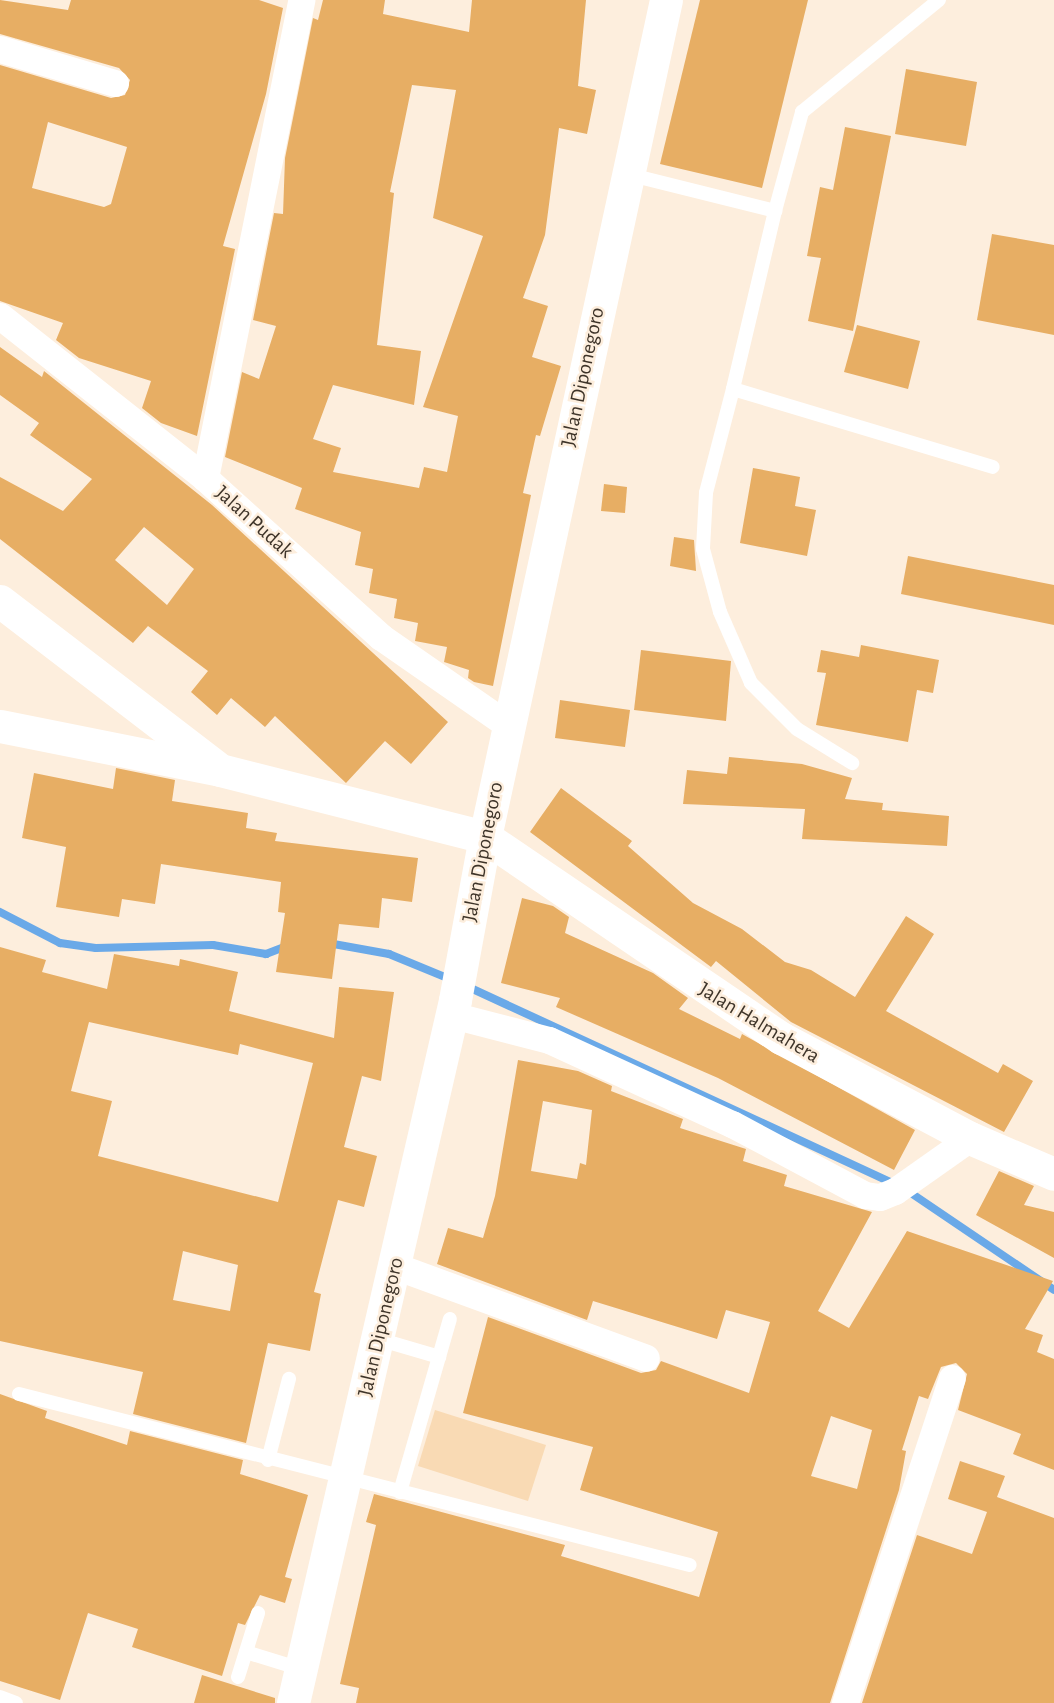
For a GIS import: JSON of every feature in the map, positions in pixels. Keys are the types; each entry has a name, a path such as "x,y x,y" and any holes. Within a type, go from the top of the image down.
{"main road":[{"name":"Jalan Diponegoro","path":"293,1703 454,1007 485,837 625,174 666,0"},
{"path":"0,601 220,770"},
{"name":"Jalan Halmahera","path":"0,726 220,770 485,837 526,860 709,994 846,1074 970,1138 1054,1174"}],"street":[{"path":"205,478 301,0"},
{"path":"0,49 115,83"},
{"name":"Jalan Pudak","path":"0,316 205,478 381,637 509,726"},
{"path":"454,1007 549,1040 732,1124 866,1195 880,1197 903,1186 970,1138"},
{"path":"395,1266 646,1358"},
{"path":"845,1703 851,1671 952,1378"}],"lane":[{"path":"852,763 797,729 751,683 720,612 703,549 706,492 775,211 802,112 939,0"},
{"path":"625,174 775,211"},
{"path":"733,389 993,467"},
{"path":"400,1492 450,1319"},
{"path":"378,1339 439,1357"},
{"path":"268,1460 289,1379"},
{"path":"19,1394 268,1460 690,1564"},
{"path":"238,1677 258,1613"},
{"path":"246,1652 302,1669"},
{"path":"0,1697 16,1703"}],"shaded area":[{"path":"435,1410 546,1445 528,1501 418,1466"}],"building":[{"path":"0,0 68,10 71,0 259,0 283,8 266,94 223,246 235,249 197,436 161,423 142,408 151,381 79,358 56,340 63,323 0,301 0,65 111,98 125,95 130,80 119,68 0,34","holes":["48,122 127,147 111,204 104,207 32,188"]},
{"path":"323,0 385,0 383,14 469,32 472,0 586,0 578,86 596,90 587,134 559,128 545,235 523,298 548,306 532,357 561,366 540,436 536,435 523,493 531,495 493,686 474,682 468,678 469,670 444,662 447,647 415,641 418,623 394,618 397,599 369,593 373,569 355,565 361,532 295,509 302,488 225,457 242,372 259,379 276,326 253,320 274,213 283,214 285,158 313,18 318,20","holes":["412,85 456,90 433,218 483,236 423,407 458,416 447,472 424,467 419,488 333,472 341,448 313,439 333,385 414,405 421,351 377,345 394,193 390,192"]},
{"path":"700,0 808,0 762,188 660,164"},
{"path":"906,69 977,82 966,146 895,134"},
{"path":"845,127 891,136 853,331 808,321 821,258 807,256 820,187 833,190"},
{"path":"992,234 1054,245 1054,335 977,320"},
{"path":"857,325 920,341 908,389 844,372"},
{"path":"0,347 42,377 44,371 212,505 448,722 411,764 385,741 346,783 275,716 265,727 231,698 217,715 191,692 208,671 148,626 133,643 0,539 0,477 63,511 92,479 30,435 39,423 0,395","holes":["144,527 194,569 167,605 115,560"]},
{"path":"753,468 800,477 795,506 816,510 807,556 740,543"},
{"path":"604,484 627,487 625,513 601,511"},
{"path":"674,537 694,540 696,571 670,566"},
{"path":"908,556 1054,585 1054,625 901,594"},
{"path":"861,645 939,660 933,693 917,690 908,742 816,725 826,673 817,672 821,650 859,657"},
{"path":"641,650 731,661 726,721 634,710"},
{"path":"560,700 630,710 625,747 555,738"},
{"path":"729,757 802,764 852,778 845,799 883,803 882,810 949,816 947,846 802,839 805,809 683,804 687,770 727,774"},
{"path":"116,768 175,780 172,801 248,813 246,828 277,833 275,841 418,858 412,902 382,898 379,928 339,924 332,979 276,972 285,913 278,912 281,882 161,864 155,904 122,899 119,917 56,907 66,847 22,838 34,773 113,789"},
{"path":"561,788 632,841 628,846 693,903 742,929 785,962 811,970 855,997 906,916 934,934 886,1011 998,1073 1003,1064 1033,1081 1004,1132 791,1022 716,961 711,967 530,832"},
{"path":"522,898 553,906 569,917 565,933 653,973 688,998 679,1009 740,1039 742,1034 915,1130 894,1170 718,1078 556,1007 560,998 501,983"},
{"path":"0,947 46,960 42,972 107,989 114,954 179,966 180,959 238,972 229,1011 334,1038 339,987 394,992 381,1081 362,1076 344,1147 377,1156 364,1207 338,1200 314,1292 321,1294 310,1351 268,1343 246,1443 133,1414 143,1372 0,1341","holes":["89,1022 238,1055 240,1044 313,1063 278,1202 98,1156 112,1101 71,1091","183,1251 238,1265 230,1311 173,1300"]},
{"path":"518,1060 578,1071 612,1086 611,1091 683,1119 680,1128 746,1149 743,1161 787,1175 784,1186 872,1212 818,1311 849,1328 907,1231 1053,1281 1025,1329 1043,1335 1037,1352 1054,1359 1054,1470 1013,1454 1021,1434 958,1410 967,1374 956,1363 941,1367 928,1399 919,1396 902,1450 906,1451 899,1490 830,1703 356,1703 359,1688 340,1684 376,1525 366,1522 374,1494 565,1545 561,1556 699,1597 718,1532 580,1490 593,1447 463,1413 488,1317 641,1373 656,1370 661,1361 749,1393 770,1322 726,1310 717,1339 593,1301 587,1320 437,1264 448,1228 483,1238 495,1196","holes":["543,1101 592,1110 586,1165 580,1163 577,1179 531,1171","831,1416 872,1430 857,1489 811,1476"]},
{"path":"999,1171 1034,1186 1024,1205 1054,1212 1054,1258 976,1215"},
{"path":"0,1394 47,1411 45,1418 127,1445 130,1431 243,1460 240,1474 308,1495 285,1577 292,1579 285,1603 260,1595 245,1625 238,1623 222,1676 132,1647 138,1629 88,1613 60,1700 0,1681"},
{"path":"960,1461 1005,1476 997,1497 1054,1518 1054,1703 862,1703 917,1535 972,1554 987,1512 948,1499"},
{"path":"202,1675 275,1698 275,1703 194,1703"}],"waterway":[{"path":"0,912 60,943 96,948 213,945 266,954 289,945"},
{"path":"328,943 389,954 452,980"},
{"path":"464,985 894,1184"},
{"path":"905,1189 1054,1290"}]}
